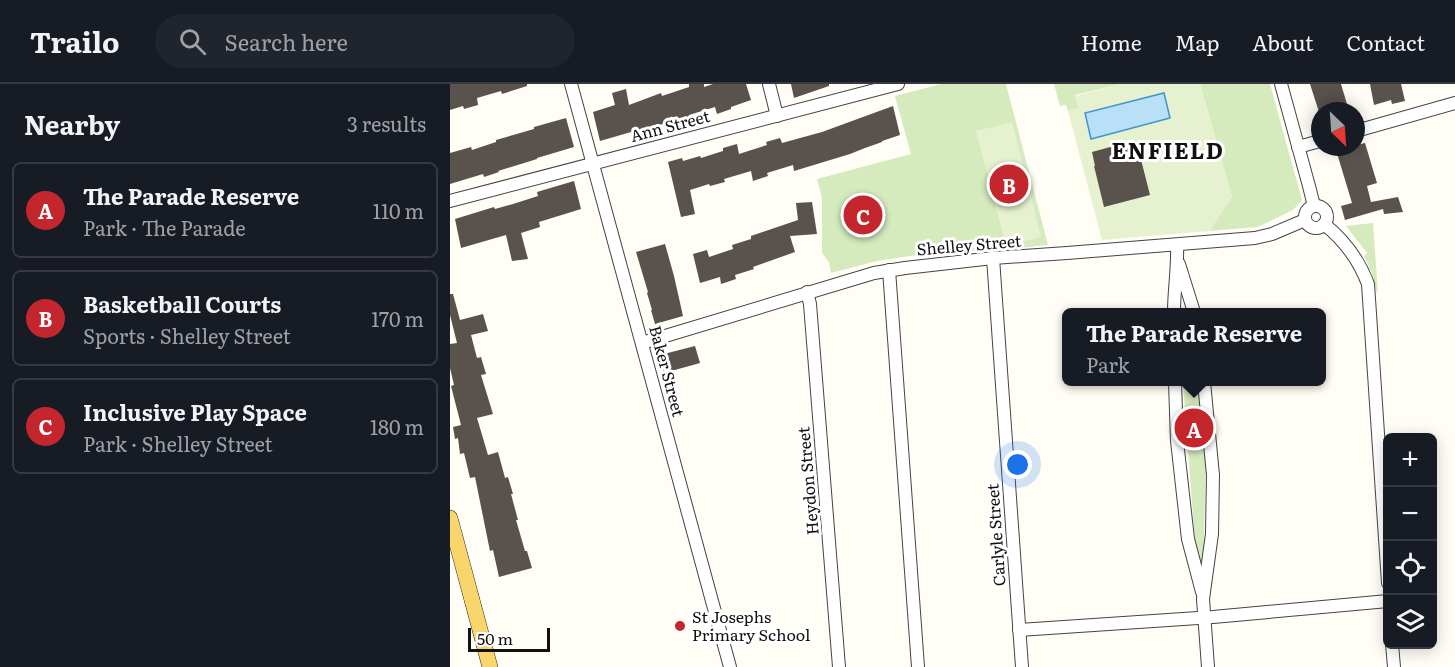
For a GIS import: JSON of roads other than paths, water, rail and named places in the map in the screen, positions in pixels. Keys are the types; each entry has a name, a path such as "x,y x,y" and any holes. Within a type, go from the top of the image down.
{"main road":[{"path":"450,518 490,667"}],"street":[{"name":"Baker Street","path":"571,84 730,667"},
{"path":"769,84 777,116"},
{"name":"Ann Street","path":"450,201 898,84"},
{"path":"1281,84 1314,206"},
{"path":"1365,128 1455,103"},
{"path":"1298,147 1311,143"},
{"path":"1314,206 1325,211 1324,224 1319,227 1308,225 1305,220 1306,211 1314,206"},
{"name":"Shelley Street","path":"642,343 807,292 889,270 993,258 1255,238 1272,234 1305,220"},
{"path":"1324,224 1358,261 1368,284 1385,541"},
{"path":"1174,308 1177,244"},
{"name":"Carlyle Street","path":"993,258 1022,667"},
{"path":"1177,260 1193,308"},
{"path":"889,270 918,667"},
{"name":"Heydon Street","path":"807,292 810,304 839,667"},
{"path":"1175,386 1177,441 1188,539 1203,599"},
{"path":"1204,386 1213,475 1212,534 1203,599 1208,667"},
{"path":"1019,630 1204,618 1383,602"},
{"path":"1392,649 1394,667"}],"water":[{"path":"1164,93 1170,118 1091,139 1085,113"}],"place":[{"name":"Basketball Courts","path":"1009,184"},
{"name":"Inclusive Play Space","path":"863,215"},
{"name":"The Parade Reserve","path":"1194,428"},
{"name":"St Josephs Primary School","path":"680,626"}],"district":[{"name":"ENFIELD","path":"1168,151"}]}
